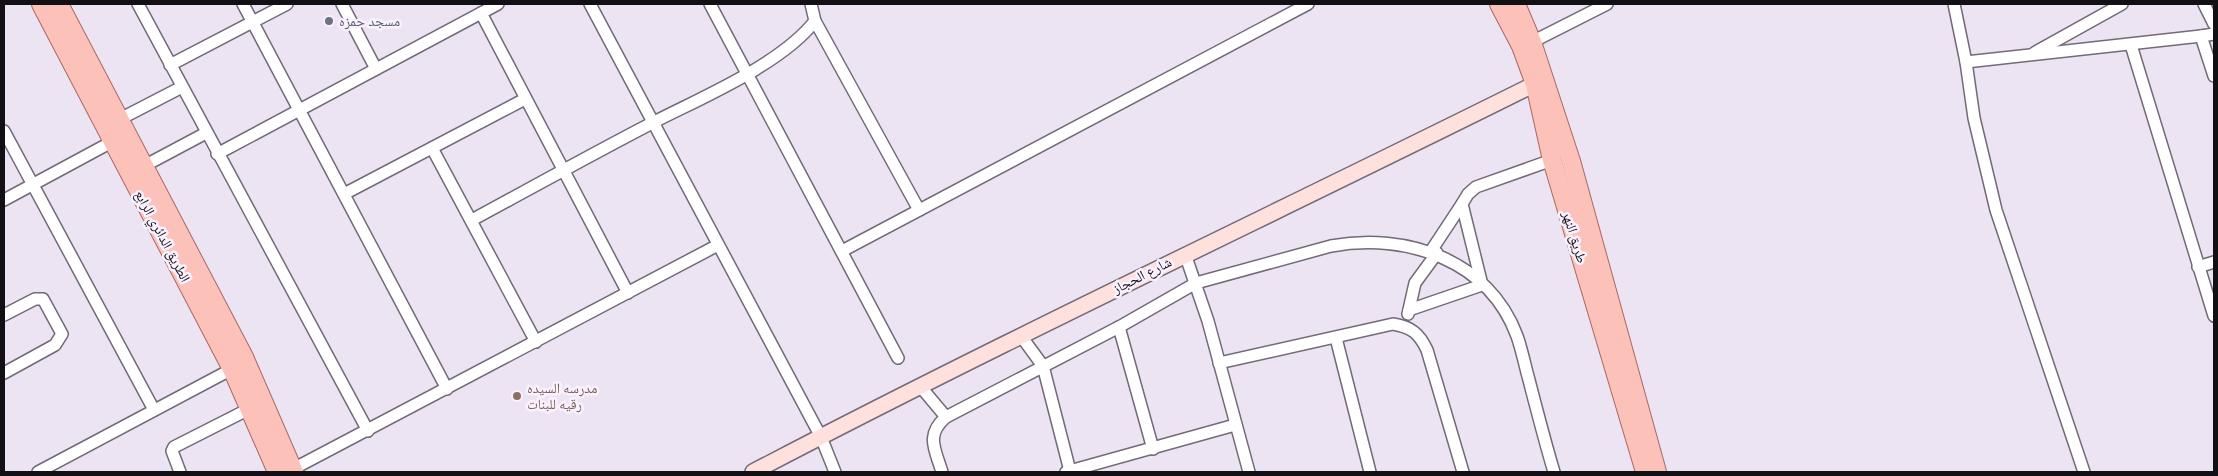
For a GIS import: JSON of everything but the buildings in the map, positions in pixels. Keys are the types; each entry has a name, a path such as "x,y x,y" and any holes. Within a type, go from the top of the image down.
{"main road":[{"name":"الطريق الدائري الرابع","path":"41,4 144,166 244,357 288,471"},
{"name":"الطريق الدائري الرابع","path":"59,4 232,369 249,409 288,471"},
{"name":"طريق النهر","path":"1499,4 1521,46 1535,84 1552,160 1645,472"},
{"name":"طريق النهر","path":"1516,4 1532,42 1571,161 1658,472"},
{"name":"شارع الحجاز","path":"753,472 920,386 1185,254 1348,177 1535,84"}],"street":[{"path":"138,4 217,154 368,431"},
{"path":"243,4 447,388"},
{"path":"170,65 287,4"},
{"path":"342,4 376,69"},
{"path":"217,154 498,4"},
{"path":"590,4 821,437 835,472"},
{"path":"710,4 898,358"},
{"path":"811,4 815,21 919,210"},
{"path":"842,251 1308,4"},
{"path":"1532,42 1606,4"},
{"path":"1956,4 1974,118 1996,210 2084,472"},
{"path":"2030,56 2122,4"},
{"path":"2204,4 2214,24"},
{"path":"481,13 628,293"},
{"path":"472,220 654,122 748,74 805,35 815,21"},
{"path":"1966,62 2131,45 2214,34"},
{"path":"2201,36 2214,76"},
{"path":"2131,45 2214,316"},
{"path":"4,200 120,131 182,87"},
{"path":"344,194 525,99"},
{"path":"4,131 154,410"},
{"path":"144,166 206,133"},
{"path":"432,148 536,342"},
{"path":"1405,326 1415,283 1468,194 1476,187 1552,160"},
{"path":"1462,204 1482,284"},
{"path":"942,472 932,436 938,425 946,417 1119,327 1196,283 1351,242 1378,242 1434,252 1482,284 1501,307 1517,336 1554,472"},
{"path":"288,471 368,431 718,245"},
{"path":"1185,254 1196,283 1220,363 1248,472"},
{"path":"2198,267 2214,262"},
{"path":"1409,310 1482,284"},
{"path":"4,315 35,299 43,298 62,334 55,345 4,373"},
{"path":"1220,363 1393,324 1414,330 1422,339 1427,350 1463,472"},
{"path":"1119,327 1153,449"},
{"path":"1021,336 1043,366 1068,472 1235,425"},
{"path":"1336,338 1369,472"},
{"path":"38,472 232,369"},
{"path":"920,386 946,417"},
{"path":"180,472 172,451 174,447 249,409"}],"place":[{"name":"مسجد حمزه","path":"329,21"},
{"name":"مدرسه السيده رقيه للبنات","path":"517,396"}]}
